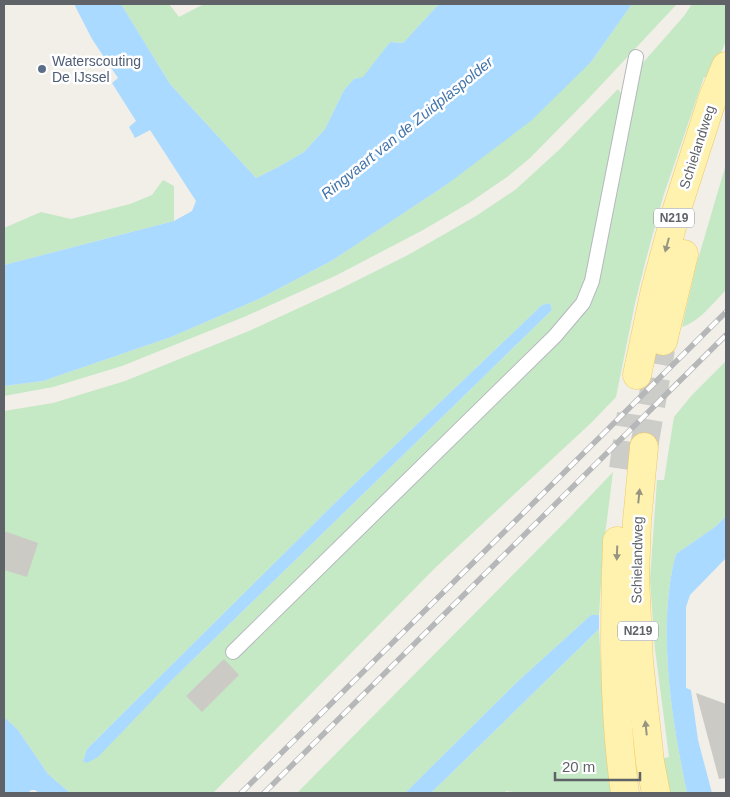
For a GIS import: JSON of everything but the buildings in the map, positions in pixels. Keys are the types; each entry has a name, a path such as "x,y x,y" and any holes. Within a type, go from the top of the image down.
{"main road":[{"name":"Schielandweg","path":"637,375 655,290 676,212 713,97 726,66"},
{"name":"Schielandweg","path":"661,350 693,215 726,114"},
{"name":"Schielandweg","path":"644,447 637,521 635,576 639,662 650,762 656,793"},
{"name":"Schielandweg","path":"623,469 618,521 616,576 616,689 625,793"}],"lane":[{"path":"233,652 555,336 584,303 592,280 636,57"}],"green space":[{"path":"121,4 169,4 179,17 204,4 439,4 403,43 390,42 363,78 354,79 344,90 325,129 304,152 256,178 170,84"},
{"path":"632,4 677,4 530,158 507,177 469,203 423,230 337,275 244,317 122,366 53,387 4,396 4,386 43,381 171,337 261,298 333,260 446,185 591,62"},
{"path":"692,4 726,4 726,41 710,79 704,77 663,197 635,303 616,397 591,423 436,567 213,793 70,793 48,774 18,730 4,717 4,411 53,403 125,381 249,331 408,255 476,216 515,190 560,149 618,89 622,95 578,319 584,312 640,66 684,16","holes":["550,303 552,310 170,682 83,761 87,749 344,494 542,305"]},
{"path":"726,164 726,290 695,321 682,327 696,266"},
{"path":"163,180 174,186 174,221 4,265 4,228 41,212 71,219 130,204 152,195"},
{"path":"726,361 726,516 715,527 676,554 672,570 667,618 669,684 687,793 667,793 659,759 669,757 655,649 650,580 657,480 664,480 674,417 692,395"},
{"path":"613,472 603,551 599,615 591,615 517,682 405,793 297,793 573,514"},
{"path":"599,629 605,744 614,793 519,793 506,791 504,793 431,793"}],"water":[{"name":"Ringvaart van de Zuidplaspolder","path":"74,4 121,4 170,84 256,178 304,152 325,129 344,90 354,79 363,77 390,42 403,43 439,4 632,4 591,62 532,120 446,185 333,260 261,298 171,337 43,381 4,386 4,265 174,221 192,211 196,201 150,130 135,138 129,127 136,121 112,83 118,78 92,39"},
{"path":"550,303 552,310 170,682 98,757 87,763 83,761 87,749 344,494 542,305"},
{"path":"726,516 726,558 690,595 686,607 686,688 691,690 698,740 712,793 687,793 669,684 667,618 672,570 676,554 715,527"},
{"path":"591,615 599,615 599,629 431,793 405,793 517,682"},
{"path":"4,717 18,730 48,774 70,793 39,793 31,790 28,793 4,793"}],"tunnel":[{"path":"644,447 661,349"},
{"path":"623,469 631,414"}],"railway":[{"path":"241,793 726,312"},
{"path":"264,793 726,335"}],"place":[{"name":"Waterscouting De IJssel","path":"42,69"}]}
